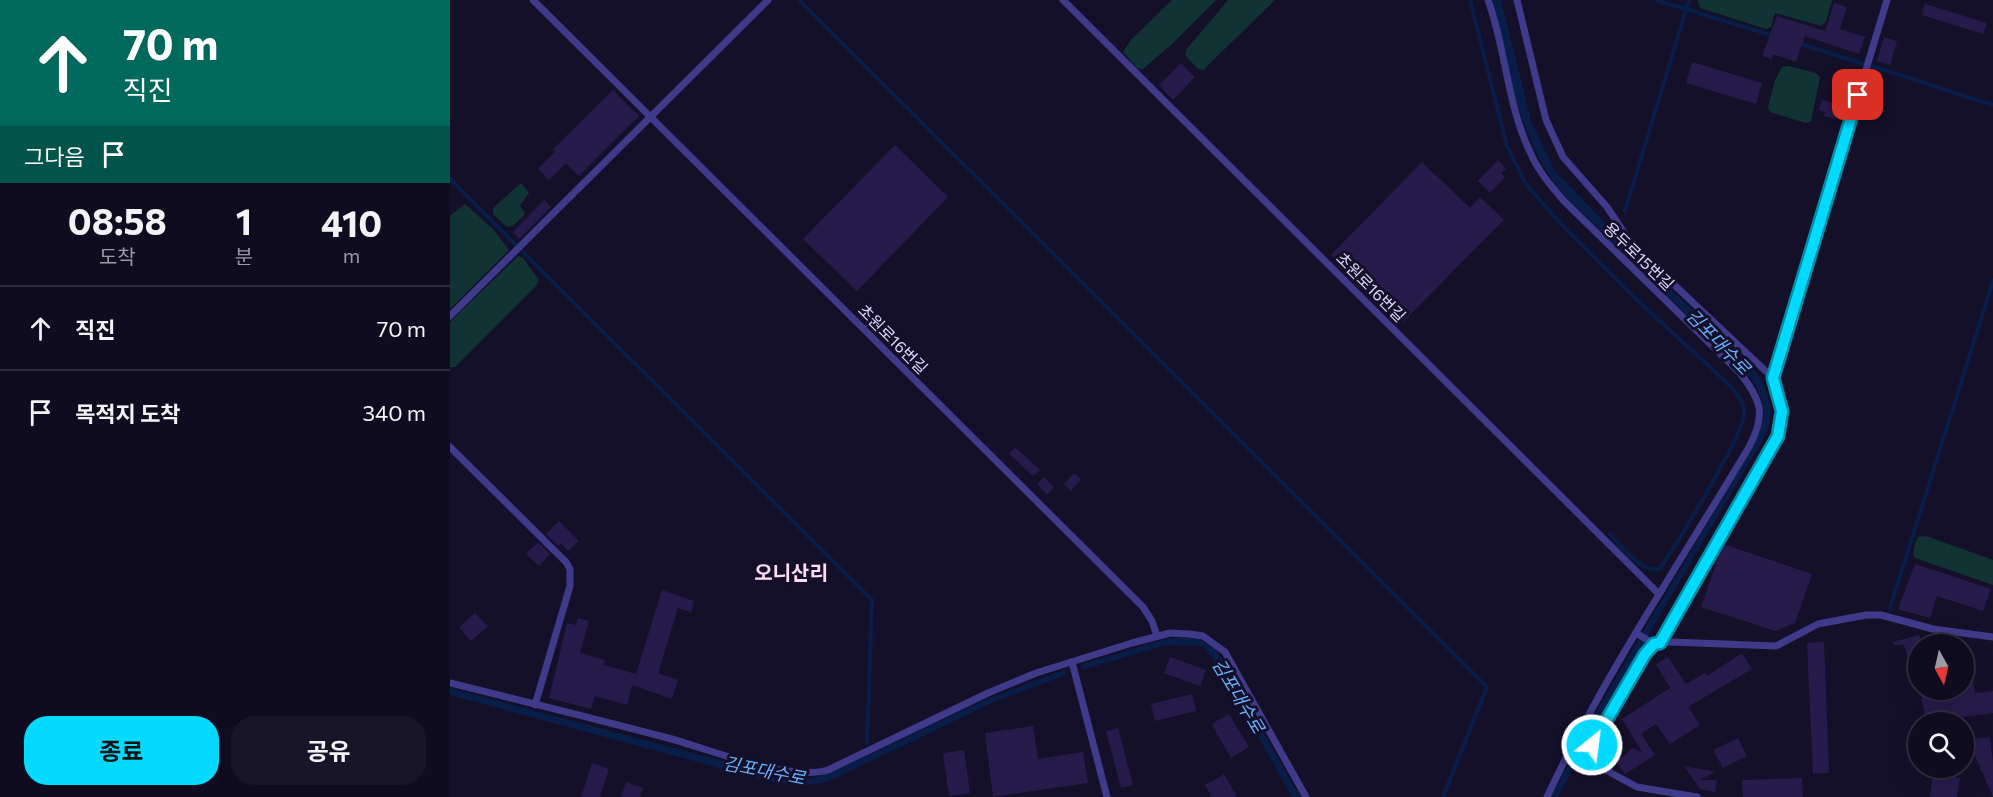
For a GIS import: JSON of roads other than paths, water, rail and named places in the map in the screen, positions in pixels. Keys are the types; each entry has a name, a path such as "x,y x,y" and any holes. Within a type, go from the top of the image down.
{"lane":[{"name":"초원로16번길","path":"533,0 1143,607 1152,621 1157,636"},
{"path":"450,316 768,0"},
{"name":"초원로16번길","path":"1063,0 1659,594"},
{"name":"용두로15번길","path":"1488,0 1516,116 1529,152 1545,179 1564,201 1740,373 1759,405 1757,431 1636,633"},
{"path":"1517,0 1546,120 1563,157 1607,207 1633,246 1773,378 1782,411 1778,436 1657,644 1618,698 1584,759"},
{"path":"1773,378 1887,0"},
{"path":"450,447 566,562 570,569 570,586 535,705"},
{"path":"1547,797 1569,750 1636,633 1657,644 1776,646 1818,624 1866,615 1881,615 1933,629 1993,637"},
{"path":"450,683 759,764 810,774 836,766 988,693 1072,662 1170,633 1203,636 1225,652 1306,797"},
{"path":"1072,662 1107,797"},
{"path":"1569,750 1637,787 1697,797"}],"water":[{"name":"김포대수로","path":"1493,0 1501,0 1531,121 1555,171 1644,263 1755,371 1764,386 1771,409 1766,434 1601,716 1558,797 1551,797 1594,715 1751,449 1763,420 1763,411 1758,390 1751,378 1565,196 1549,175 1536,152 1517,103"},
{"name":"김포대수로","path":"1168,638 1198,638 1217,651 1300,797 1292,797 1217,663 1202,646 1166,645 1082,670 1080,665"},
{"path":"1064,670 1066,675 994,702 827,782 798,786 764,780 450,695 450,688 779,776 810,779 835,771 987,699"}],"waterway":[{"path":"799,0 1487,687 1443,797"},
{"path":"1470,0 1507,146 1525,183 1561,224 1637,300 1729,385 1743,406 1744,416 1732,446 1692,517 1659,569 1652,569 1639,563 1609,534"},
{"path":"1656,0 1774,36"},
{"path":"1625,211 1689,0"},
{"path":"1798,43 1863,64"},
{"path":"1869,65 1993,105"},
{"path":"450,179 516,245"},
{"path":"523,252 872,600 867,744"},
{"path":"1890,608 1993,281"}],"district":[{"name":"오니산리","path":"791,573"}]}
